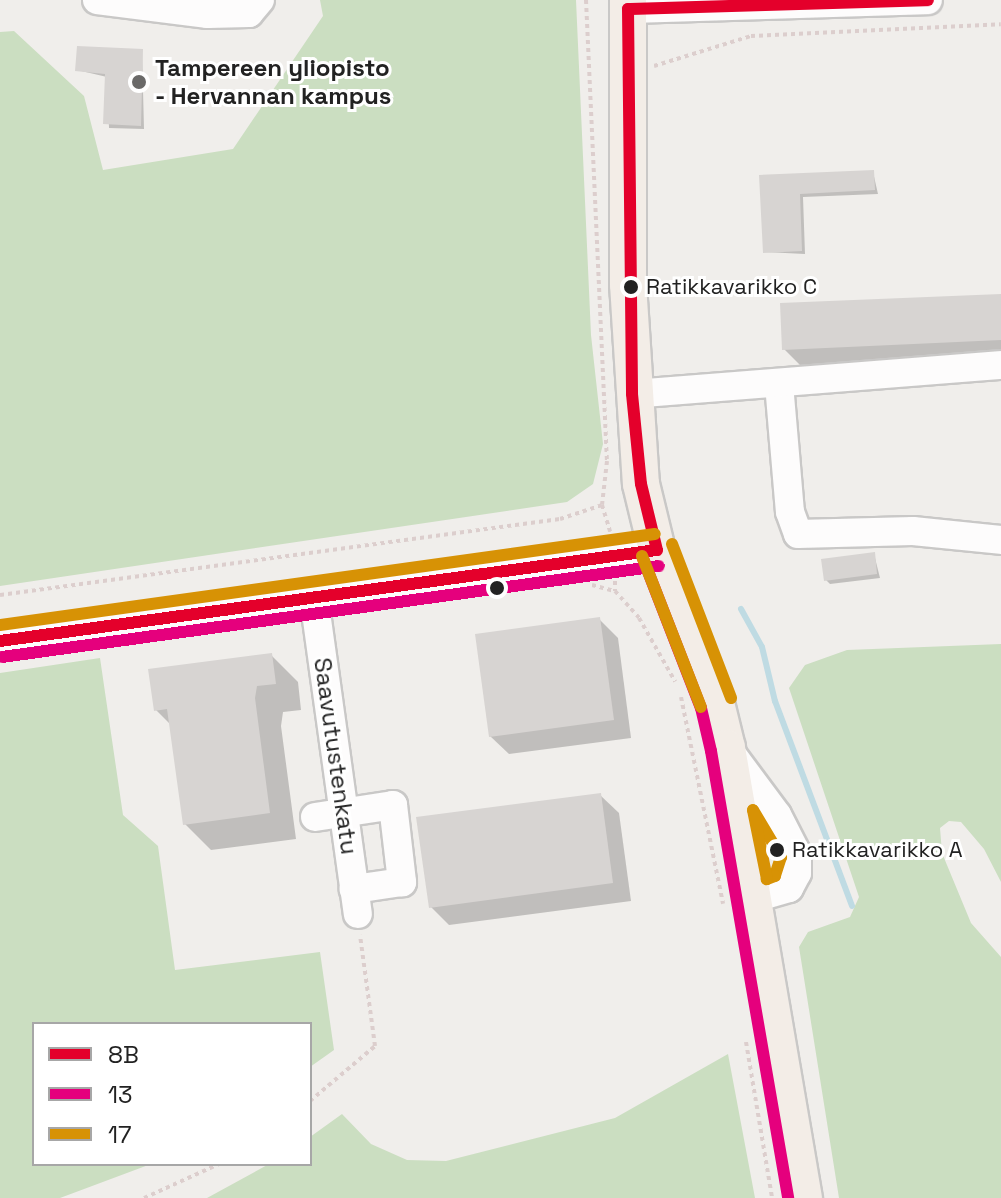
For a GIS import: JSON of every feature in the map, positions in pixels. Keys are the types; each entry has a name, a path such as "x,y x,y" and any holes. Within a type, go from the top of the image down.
{"main road":[{"path":"628,5 632,394 641,484 657,550 711,688 727,748 804,1198"}],"street":[{"path":"97,0 208,14 249,13 260,0"},
{"path":"628,5 928,0"},
{"path":"632,394 1001,365"},
{"path":"779,384 790,512 798,534 913,531 1001,540"},
{"path":"0,641 657,550"},
{"name":"Saavutustenkatu","path":"314,598 356,902"},
{"path":"727,748 777,815 797,854 797,873 789,888 754,898"},
{"path":"315,817 393,805 402,882 356,902"}],"path":[{"path":"589,70 668,64 698,48 751,36 1001,24"},
{"path":"0,595 560,519 602,505"},
{"path":"312,1099 375,1046 356,902"},
{"path":"144,1198 215,1166"}],"green space":[{"path":"320,0 576,0 591,335 603,444 593,484 567,502 0,586 0,32 14,31 84,96 103,170 233,149 323,16"},
{"path":"1001,644 1001,882 984,849 961,822 949,821 940,828 942,853 971,923 1001,957 1001,1198 839,1198 799,947 808,932 850,917 859,897 789,688 805,665 847,650"},
{"path":"100,658 123,815 158,846 175,970 320,952 334,1050 312,1066 312,1022 32,1022 32,1166 146,1166 60,1198 0,1198 0,673"},
{"path":"728,1054 755,1198 207,1198 265,1166 312,1166 312,1136 342,1114 371,1144 407,1160 446,1161 615,1118"}],"building":[{"path":"77,46 143,49 141,126 103,124 105,74 75,71"},
{"path":"874,170 875,190 800,194 802,251 763,253 759,175"},
{"path":"1001,294 1001,340 782,350 780,303"},
{"path":"875,552 877,574 824,581 821,559"},
{"path":"600,617 614,720 489,737 475,634"},
{"path":"272,653 276,684 257,686 255,698 270,813 183,825 167,709 154,711 148,669"},
{"path":"601,793 613,883 429,908 416,817"}],"waterway":[{"path":"741,609 762,647 775,701 852,906"}],"transit line":[{"name":"8B","path":"628,9 928,0"},
{"name":"8B","path":"628,9 632,394 641,484 657,550"},
{"name":"17","path":"0,625 655,534"},
{"name":"17","path":"672,544 731,698"},
{"name":"8B","path":"0,641 657,550"},
{"name":"13","path":"642,556 701,708 711,751 788,1198"},
{"name":"17","path":"642,556 701,707"},
{"name":"13","path":"2,657 659,566"},
{"name":"17","path":"753,810 781,857 775,876 767,879 753,810"}],"place":[{"name":"Tampereen yliopisto - Hervannan kampus","path":"139,82"},
{"name":"Ratikkavarikko C","path":"631,287"},
{"name":"Ratikkavarikko A","path":"777,850"}]}
